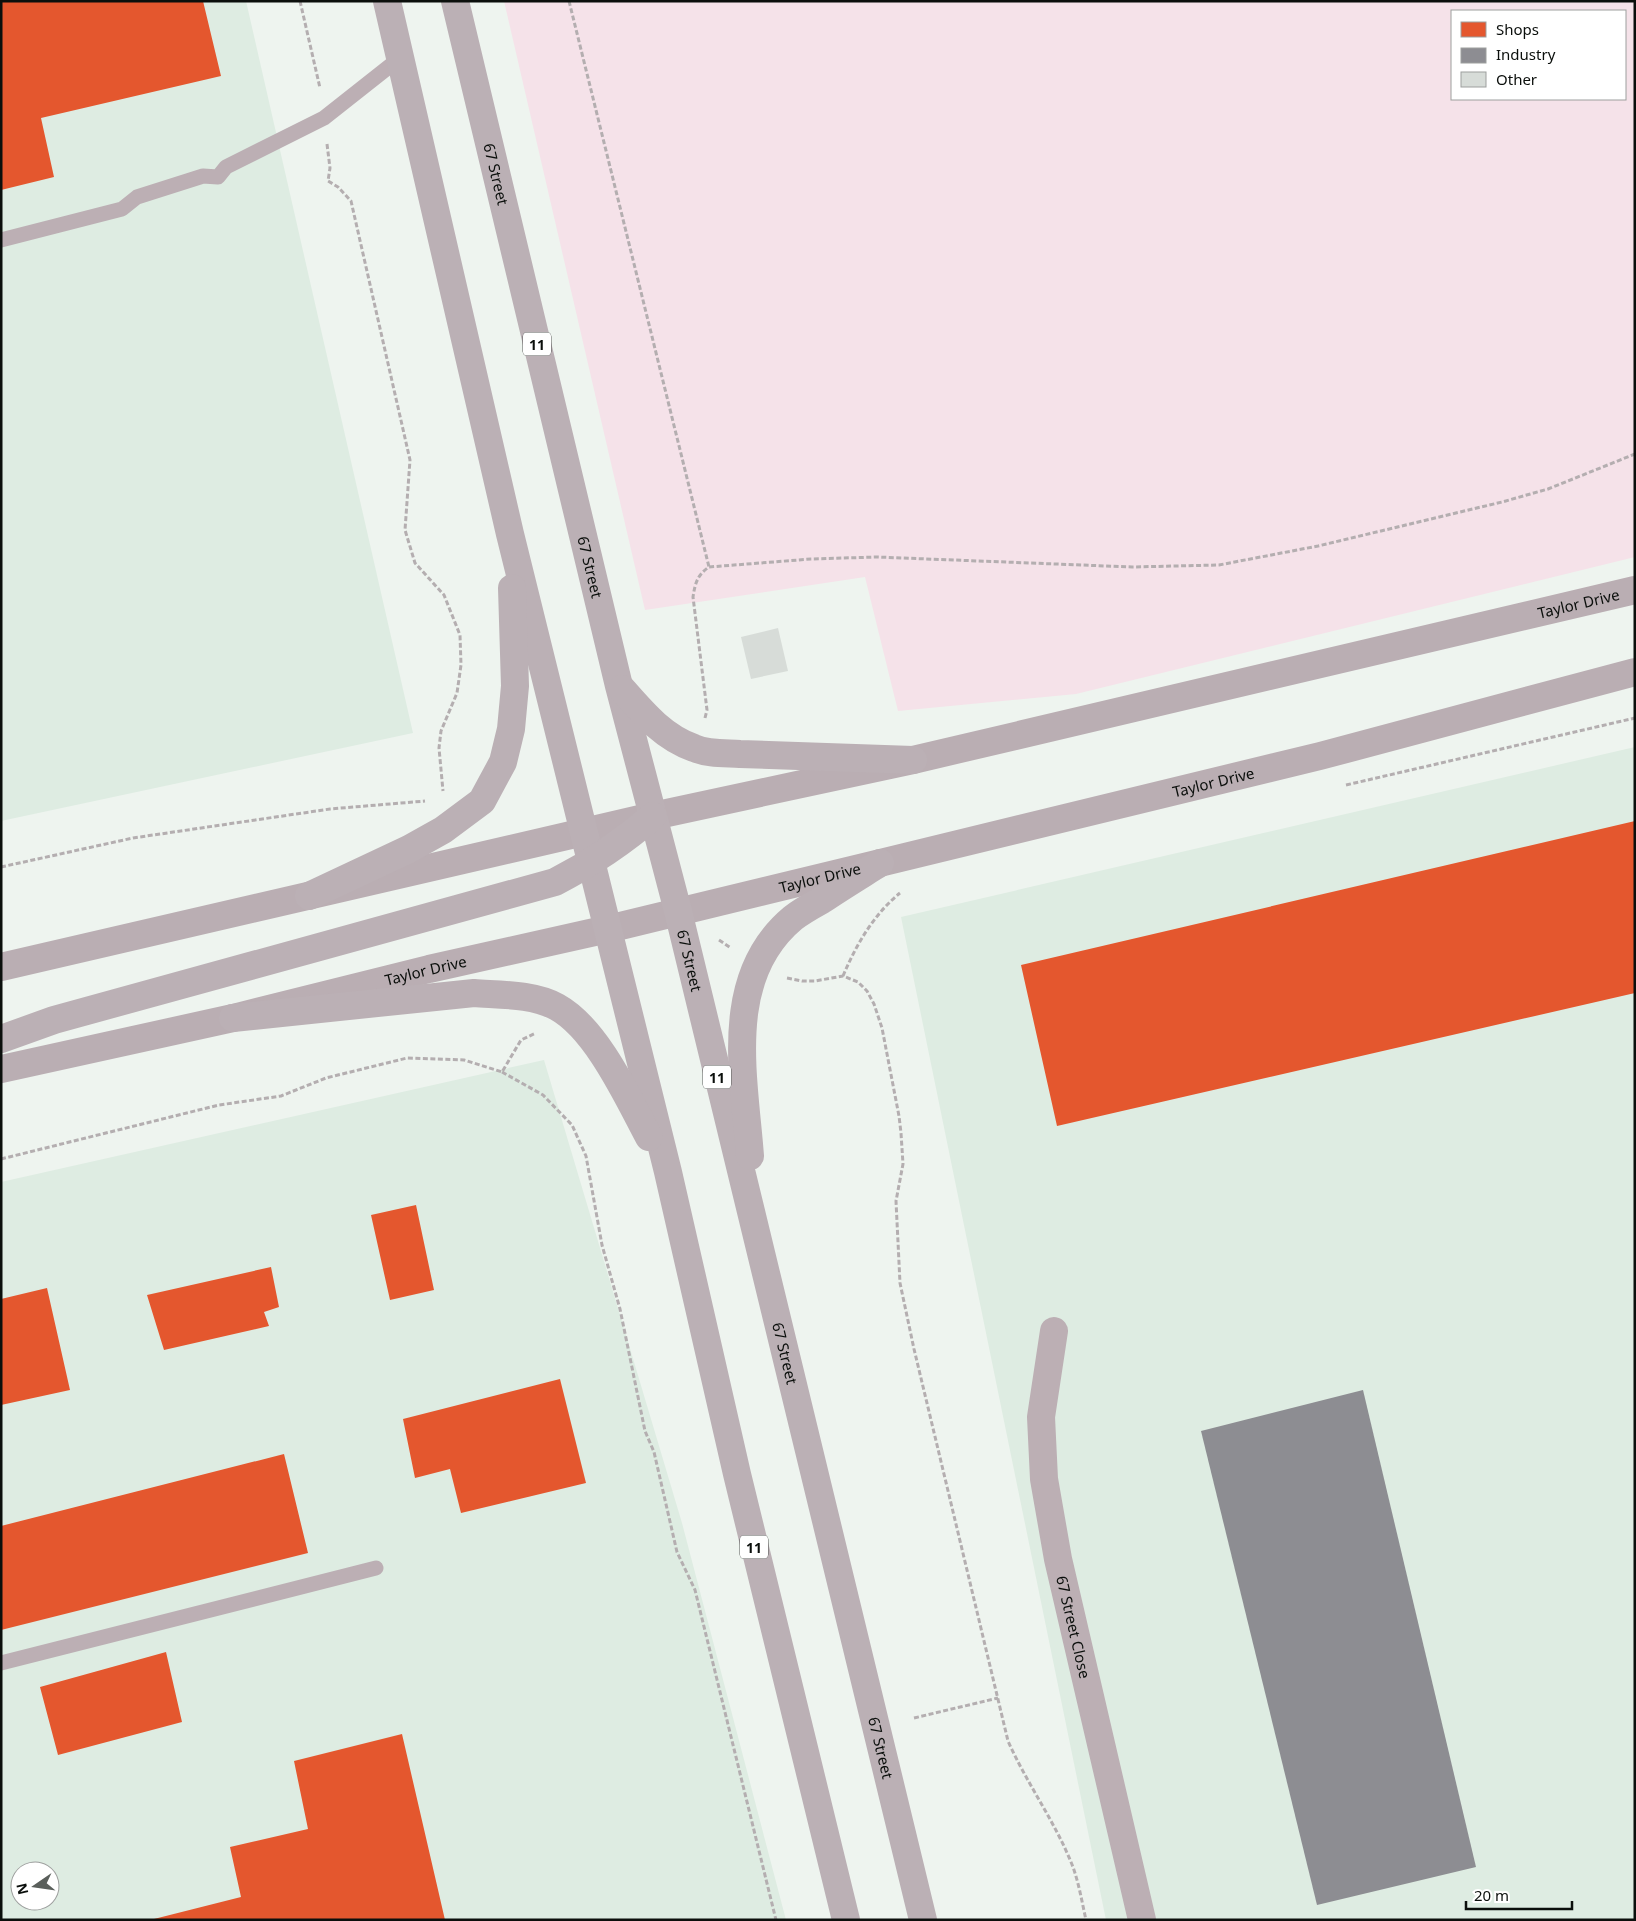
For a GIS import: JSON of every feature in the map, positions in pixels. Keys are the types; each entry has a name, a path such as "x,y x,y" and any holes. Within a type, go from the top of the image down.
{"main road":[{"name":"11","path":"387,1 510,534 668,1172 737,1474 846,1920"},
{"name":"67 Street","path":"455,1 619,686 678,912 923,1920"},
{"path":"309,896 409,849 443,830 482,801 503,762 511,729 515,686 510,534"},
{"name":"Taylor Drive","path":"1,967 653,816 913,760 1635,590"},
{"name":"Taylor Drive","path":"1,1069 233,1018 429,969 608,929 880,863 1320,756 1635,672"},
{"path":"619,686 648,718 668,735 694,748 715,753 913,760"},
{"path":"1,1039 54,1020 555,882 591,863 653,816"},
{"path":"757,1243 742,1053 747,992 757,963 774,939 794,918 880,863"},
{"path":"233,1018 474,993 534,999 557,1007 582,1027 612,1069 668,1172"}],"street":[{"name":"67 Street Close","path":"1054,1331 1041,1417 1044,1479 1058,1559 1142,1920"}],"lane":[{"path":"1,240 122,209 138,198 202,176 218,177 226,167 324,118 400,58"},
{"path":"1,1663 376,1568"}],"path":[{"path":"300,1 320,90"},
{"path":"569,1 709,567"},
{"path":"330,168 328,181 338,187 351,201 410,460 405,530 415,564 444,596 460,635 461,665 457,693 441,732 439,748 443,798"},
{"path":"703,725 707,710 693,597 695,584 700,574 709,567 811,559 877,557 1132,567 1219,565 1318,546 1502,502 1548,489 1635,454"},
{"path":"1344,786 1635,718"},
{"path":"1,867 133,838 223,824 330,809 432,801"},
{"path":"843,976 855,948 886,904 901,892"},
{"path":"715,938 736,951"},
{"path":"781,976 802,981 816,981 843,976 858,982 867,991 874,1004 882,1028 900,1116 903,1164 896,1201 900,1283 914,1349 1008,1741 1020,1768 1073,1866 1086,1920"},
{"path":"502,1072 522,1040 537,1033"},
{"path":"1,1159 219,1104 281,1096 326,1078 406,1058 464,1060 502,1072 543,1095 572,1125 586,1156 602,1245 620,1309 645,1432 654,1452 677,1552 695,1590 776,1920"},
{"path":"914,1718 998,1698"}],"shaded area":[{"path":"1,1 246,1 413,733 1,821"},
{"path":"504,1 1635,1 1635,557 1076,694 898,711 865,577 645,610"},
{"path":"1635,747 1635,1920 1106,1920 901,917"},
{"path":"544,1060 682,1523 786,1920 1,1920 1,1182"}],"building: Shops":[{"path":"1,1 203,1 221,76 41,118 54,177 1,190"},
{"path":"1635,821 1635,993 1057,1126 1021,965"},
{"path":"416,1205 434,1290 390,1300 371,1215"},
{"path":"271,1267 279,1307 264,1312 269,1326 164,1350 147,1295"},
{"path":"47,1288 70,1390 1,1405 1,1299"},
{"path":"560,1379 586,1483 461,1513 450,1469 415,1478 403,1419"},
{"path":"284,1454 308,1553 1,1630 1,1526"},
{"path":"166,1652 182,1722 58,1755 40,1687"},
{"path":"402,1734 445,1920 150,1920 241,1897 230,1847 308,1829 294,1761"}],"building: Industry":[{"path":"1363,1390 1476,1867 1317,1905 1201,1431"}],"building: Other":[{"path":"778,628 788,671 751,679 741,637"}]}
